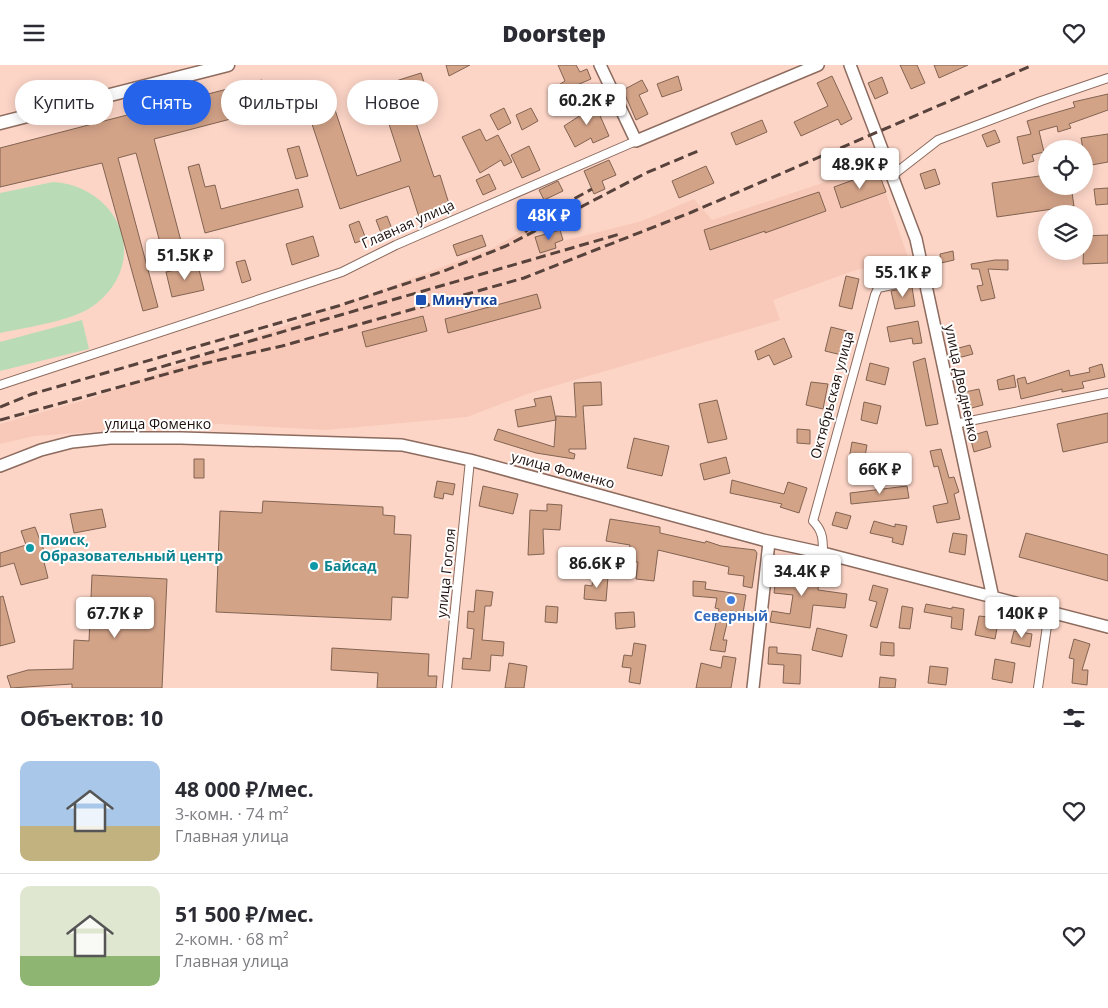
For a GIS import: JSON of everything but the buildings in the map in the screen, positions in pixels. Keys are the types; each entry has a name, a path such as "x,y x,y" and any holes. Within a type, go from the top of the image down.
{"main road":[{"path":"0,123 228,65"}],"street":[{"path":"600,65 636,141"},
{"name":"Главная улица","path":"0,385 342,271 396,245 636,141 818,65"},
{"name":"улица Дводненко","path":"850,65 916,239 993,598"},
{"path":"893,175 938,140 1040,101 1108,78"},
{"name":"Октябрьская улица","path":"823,553 823,536 819,527 812,521 874,295 878,288 925,278"},
{"path":"955,424 1108,393"},
{"name":"улица Фоменко","path":"0,466 41,450 72,442 110,438 181,438 402,445 470,460 769,542 823,553 1108,627"},
{"name":"улица Гоголя","path":"447,688 470,460"},
{"path":"753,688 769,542"},
{"path":"1038,688 1049,612"}],"shaded area":[{"path":"876,165 909,260 871,273 872,266 850,272 773,300 780,320 530,393 467,417 326,430 219,424 34,436 0,444 0,424 92,398 493,248 521,232 531,220 540,253 556,248 555,243 642,221 694,199 712,220"}],"green space":[{"path":"53,182 76,187 95,196 110,210 120,227 124,246 122,266 113,285 97,303 88,309 51,323 0,333 0,193"},
{"path":"82,320 89,349 0,371 0,342"}],"railway":[{"path":"0,420 206,363 282,346 524,278 692,212 1033,65"},
{"path":"0,407 32,394 338,306 444,271 506,246 646,173 698,151"},
{"path":"525,232 550,212 592,189"},
{"path":"147,371 620,234"}],"place":[{"name":"Минутка","path":"421,300"},
{"name":"Поиск, Образовательный центр","path":"30,548"},
{"name":"Байсад","path":"314,566"},
{"name":"Северный","path":"731,600"}]}
